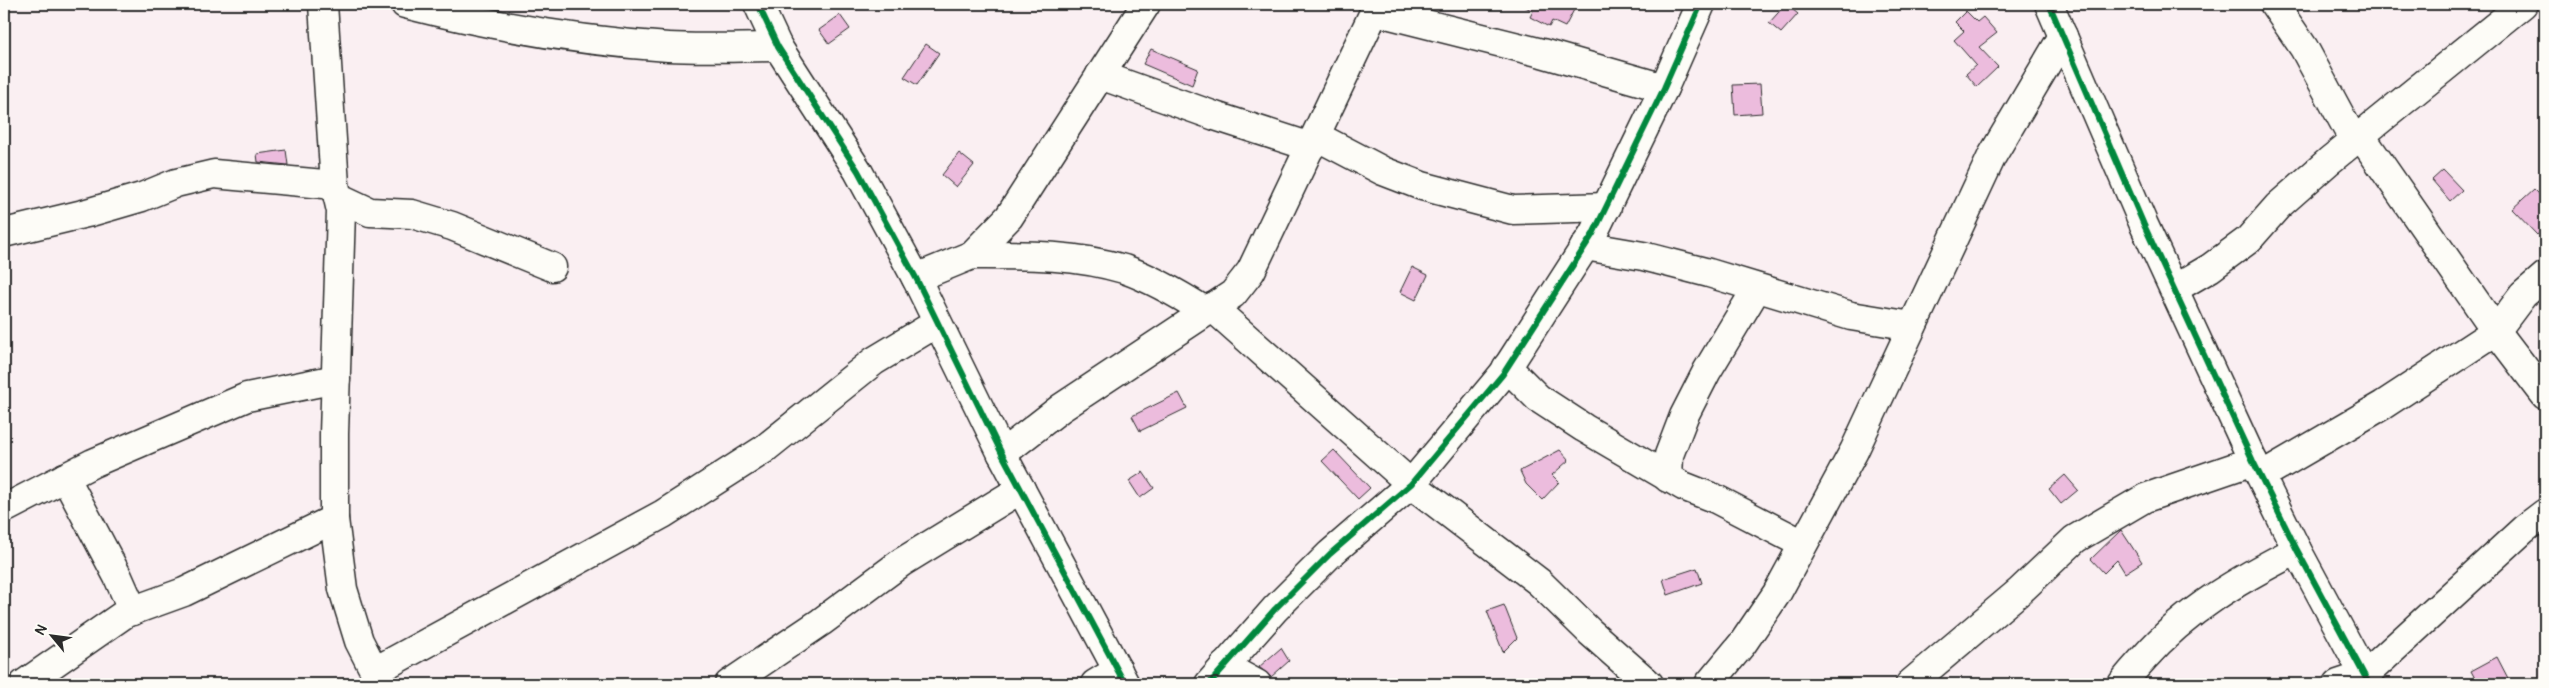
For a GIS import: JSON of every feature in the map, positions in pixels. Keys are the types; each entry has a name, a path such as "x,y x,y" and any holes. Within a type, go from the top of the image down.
{"street":[{"path":"322,4 336,191 340,211 334,519 343,589 359,641 374,679 663,514 763,450 874,362 937,323"},
{"path":"405,4 463,19 552,35 668,47 778,47"},
{"path":"758,4 778,47 858,171 916,278 1002,454 1121,677 1095,684"},
{"path":"972,256 1008,217 1146,4"},
{"path":"2049,4 2174,288 2257,468 2297,550 2367,680"},
{"path":"2274,4 2304,48 2357,139 2496,331 2545,395"},
{"path":"2174,288 2210,268 2248,240 2278,206 2523,4"},
{"path":"1257,684 1217,675 1275,610 1330,554 1411,484 1507,367 1585,246 1606,207 1664,88 1693,6"},
{"path":"1002,454 1061,408 1233,294 1252,271 1376,7 1664,88"},
{"path":"1709,684 1743,643 1778,593 1854,450 1992,156 2063,36"},
{"path":"1100,75 1215,116 1314,141 1422,186 1513,210 1606,207"},
{"path":"4,233 87,213 142,197 176,183 214,174 336,191 370,212 412,214 452,226 552,267"},
{"path":"1585,246 1643,256 1851,316 1912,326"},
{"path":"916,278 972,256 1066,257 1124,269 1209,309 1411,484 1539,582 1590,632 1649,684"},
{"path":"1910,684 2020,591 2075,539 2145,498 2257,468 2383,405 2496,331 2523,295 2545,276"},
{"path":"1668,478 1669,455 1684,416 1707,371 1757,288"},
{"path":"1507,367 1538,398 1668,478 1724,503 1803,544"},
{"path":"4,509 93,463 247,397 336,379"},
{"path":"65,477 118,577 133,611"},
{"path":"729,684 821,622 902,562 1021,489"},
{"path":"2338,684 2367,680 2524,529 2545,513"},
{"path":"24,684 88,639 133,611 184,592 334,519"},
{"path":"2122,684 2159,640 2197,608 2244,577 2297,550"}],"building":[{"path":"1520,4 1577,4 1565,27 1552,21 1549,27 1530,17 1533,11"},
{"path":"1786,4 1798,14 1781,33 1769,23"},
{"path":"1966,11 1977,22 1983,17 1997,33 1979,47 1998,67 1977,87 1966,74 1976,65 1954,40 1964,31 1955,22"},
{"path":"840,15 850,29 829,44 819,30"},
{"path":"926,44 939,53 917,85 904,77"},
{"path":"1151,49 1198,69 1192,85 1143,64"},
{"path":"1760,84 1762,113 1735,115 1733,85"},
{"path":"286,150 288,165 258,162 257,154"},
{"path":"959,153 974,165 956,187 942,175"},
{"path":"2443,170 2462,190 2450,201 2432,180"},
{"path":"2534,189 2545,200 2545,227 2537,235 2512,209"},
{"path":"1412,267 1428,275 1416,300 1400,292"},
{"path":"1179,393 1187,408 1140,431 1132,416"},
{"path":"1334,450 1370,488 1358,499 1322,461"},
{"path":"1560,450 1569,460 1552,475 1559,482 1542,500 1526,484 1520,471"},
{"path":"1143,472 1154,488 1140,498 1129,481"},
{"path":"2065,475 2078,490 2061,504 2049,489"},
{"path":"2121,530 2142,562 2125,573 2117,560 2104,573 2091,559"},
{"path":"1697,568 1702,583 1668,595 1663,579"},
{"path":"1504,605 1517,638 1503,652 1487,611"},
{"path":"1281,648 1289,661 1271,677 1259,667"},
{"path":"2497,657 2511,684 2478,684 2471,671"}],"cycle path":[{"path":"758,4 778,47 858,171 916,278 1002,454 1125,684"},
{"path":"1209,684 1275,609 1330,554 1411,484 1503,374 1593,234 1664,88 1701,4"},
{"path":"2049,4 2144,225 2253,461 2297,550 2369,684"}]}
